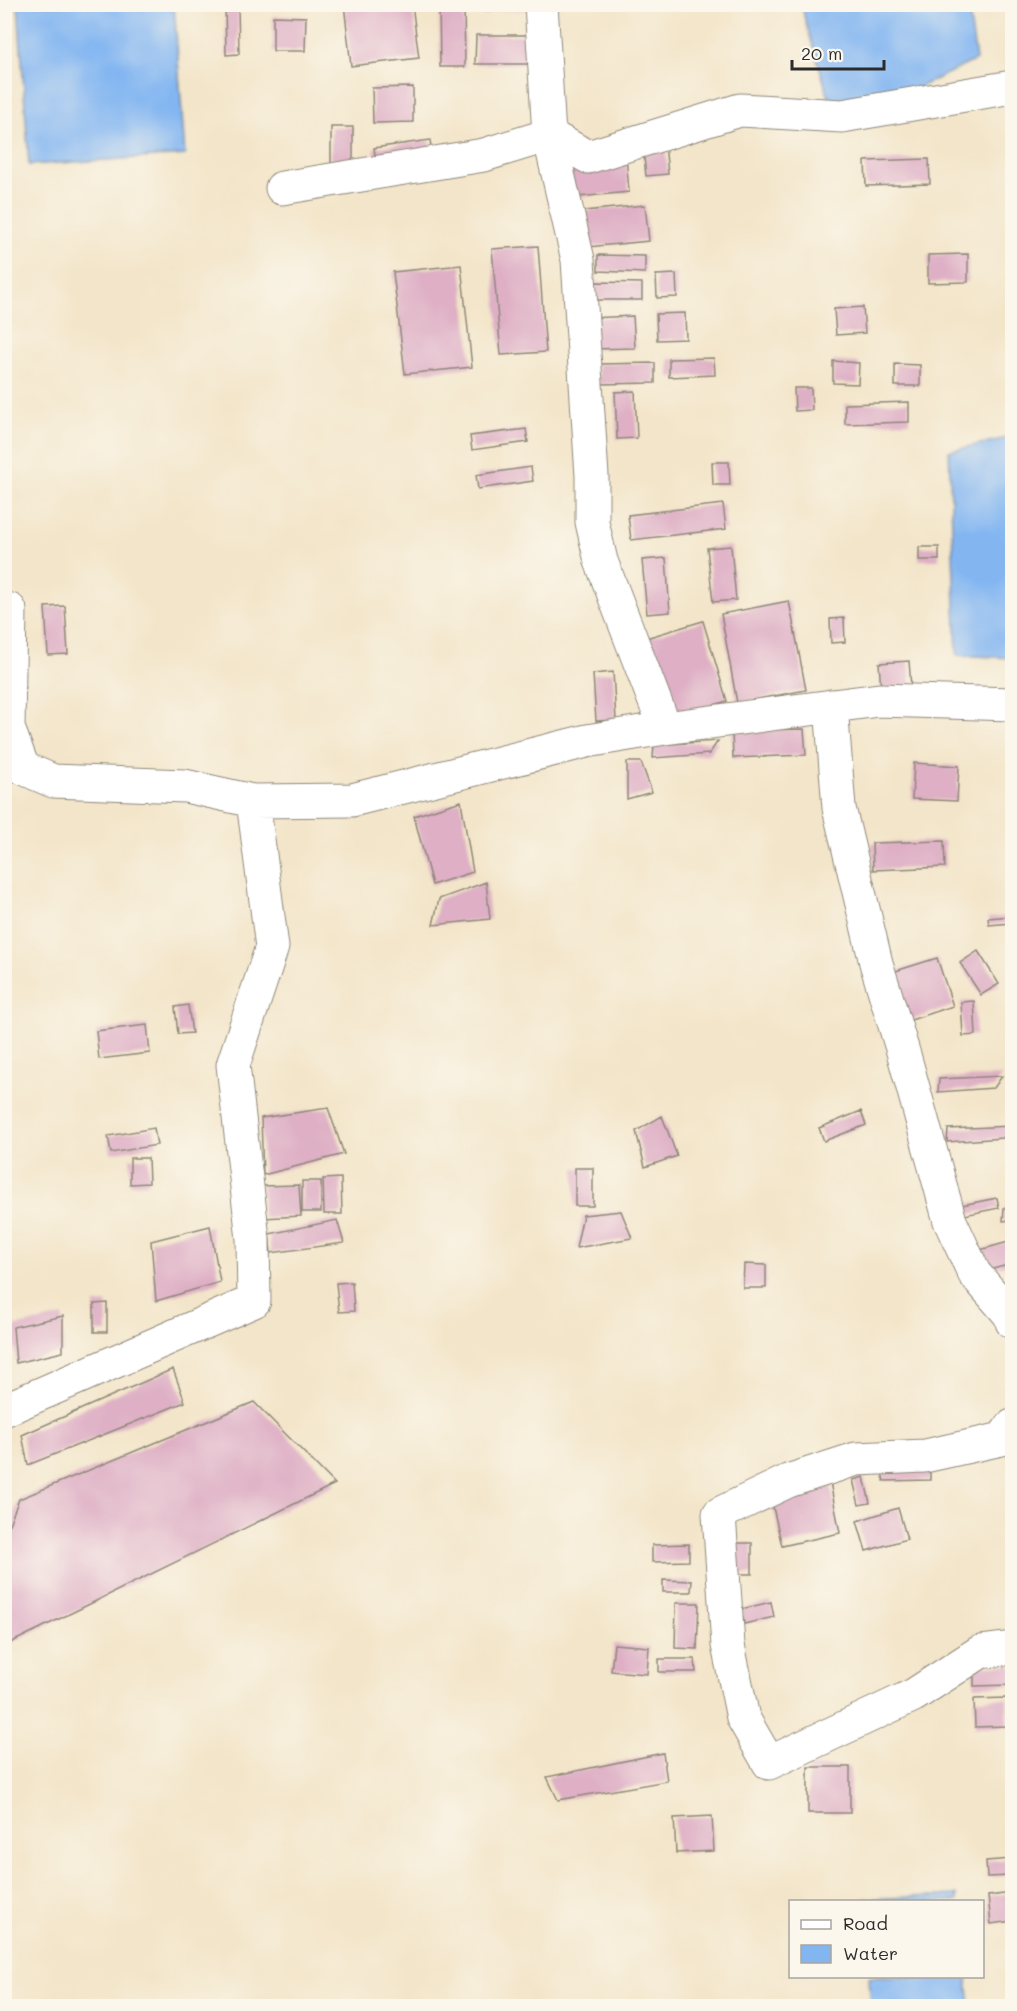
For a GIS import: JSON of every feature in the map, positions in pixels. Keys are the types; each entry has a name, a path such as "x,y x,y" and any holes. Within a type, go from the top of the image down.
{"street":[{"path":"541,4 549,135 578,260 592,476 592,522 601,561 665,728"},
{"path":"282,188 484,155 549,135 588,157 740,110 842,117 1012,87"},
{"path":"4,608 10,610 8,728 23,768 52,781 186,786 253,801 352,800 587,741 831,706 879,700 1012,704"},
{"path":"831,706 840,808 855,874 876,963 950,1221 974,1273 1012,1317 1012,1322"},
{"path":"4,1410 254,1301 253,1239 233,1065 272,947 253,801"},
{"path":"1012,1426 1002,1439 925,1456 856,1459 788,1481 719,1514 728,1645 732,1666 743,1719 769,1763 914,1695 980,1652 1012,1648"}],"water":[{"path":"18,5 174,5 185,155 29,165"},
{"path":"802,5 968,5 976,60 917,88 832,108"},
{"path":"1012,437 1012,658 957,655 949,451"},
{"path":"957,1895 957,1900 865,1899"},
{"path":"869,1978 967,1978 970,2006 871,2006"}],"building":[{"path":"344,4 412,4 419,58 351,66"},
{"path":"439,4 464,4 465,67 440,67"},
{"path":"478,4 533,4 533,9 478,11"},
{"path":"225,5 238,5 239,54 226,55"},
{"path":"273,16 306,17 305,51 273,51"},
{"path":"476,35 537,35 536,64 475,64"},
{"path":"413,87 413,122 373,123 372,88"},
{"path":"331,127 353,127 353,166 331,166"},
{"path":"430,140 432,154 376,162 374,148"},
{"path":"665,144 668,174 646,176 643,147"},
{"path":"626,156 629,192 568,198 565,162"},
{"path":"929,159 930,184 866,186 865,161"},
{"path":"645,205 649,241 588,247 584,211"},
{"path":"538,246 546,352 501,355 492,249"},
{"path":"968,254 968,282 928,283 928,255"},
{"path":"598,255 645,256 645,273 598,271"},
{"path":"461,265 472,367 405,374 393,272"},
{"path":"676,274 677,297 657,298 656,275"},
{"path":"596,282 642,283 642,300 596,300"},
{"path":"863,307 865,333 836,335 834,309"},
{"path":"685,313 686,339 657,340 656,314"},
{"path":"633,316 635,348 591,349 589,318"},
{"path":"714,358 715,375 669,377 669,359"},
{"path":"833,361 859,363 858,384 833,383"},
{"path":"655,363 655,383 598,384 598,364"},
{"path":"895,364 920,365 920,386 895,386"},
{"path":"794,388 811,388 812,410 795,411"},
{"path":"635,391 637,438 617,439 615,392"},
{"path":"909,402 909,422 845,424 845,404"},
{"path":"526,429 528,442 472,450 470,436"},
{"path":"712,462 729,462 730,485 713,485"},
{"path":"531,467 533,481 478,489 476,475"},
{"path":"723,504 726,529 631,540 628,515"},
{"path":"731,546 736,600 713,602 707,548"},
{"path":"919,547 939,547 939,560 919,560"},
{"path":"666,558 670,612 647,614 642,560"},
{"path":"789,601 806,690 737,703 721,614"},
{"path":"65,606 68,654 48,655 45,607"},
{"path":"844,618 845,642 831,643 830,619"},
{"path":"703,621 727,701 670,718 646,638"},
{"path":"909,661 911,687 881,689 879,663"},
{"path":"613,672 616,720 596,721 593,674"},
{"path":"804,729 806,755 733,758 732,731"},
{"path":"718,741 709,754 653,758 654,745"},
{"path":"627,762 641,762 652,792 627,799"},
{"path":"914,763 959,766 957,801 912,799"},
{"path":"461,801 473,872 432,885 414,816"},
{"path":"944,841 945,867 873,870 872,843"},
{"path":"486,882 490,919 433,925 439,899"},
{"path":"1012,916 1012,923 989,925 988,918"},
{"path":"978,951 999,984 981,995 960,963"},
{"path":"937,958 953,1006 899,1024 883,975"},
{"path":"974,1001 976,1035 963,1036 961,1002"},
{"path":"188,1005 192,1033 178,1034 175,1007"},
{"path":"147,1025 150,1053 99,1059 96,1031"},
{"path":"1002,1076 994,1088 938,1092 939,1079"},
{"path":"328,1108 344,1154 263,1175 261,1118"},
{"path":"861,1111 866,1125 824,1141 819,1128"},
{"path":"662,1116 677,1156 645,1167 636,1131"},
{"path":"1011,1126 1003,1138 947,1142 948,1129"},
{"path":"154,1128 157,1145 111,1153 108,1136"},
{"path":"130,1158 148,1158 149,1183 130,1184"},
{"path":"575,1168 593,1168 593,1206 575,1206"},
{"path":"341,1178 342,1214 324,1214 323,1179"},
{"path":"302,1181 321,1181 321,1212 302,1212"},
{"path":"299,1185 301,1216 263,1218 262,1186"},
{"path":"997,1198 999,1208 960,1216 957,1206"},
{"path":"1012,1207 1012,1220 1003,1221 1004,1208"},
{"path":"621,1211 632,1238 576,1248 583,1215"},
{"path":"337,1220 344,1243 271,1253 269,1234"},
{"path":"210,1226 220,1282 156,1301 151,1241"},
{"path":"1012,1241 1012,1264 981,1272 976,1251"},
{"path":"744,1264 766,1265 766,1288 743,1288"},
{"path":"352,1282 354,1311 339,1312 336,1283"},
{"path":"107,1303 107,1332 94,1332 94,1304"},
{"path":"63,1316 63,1352 16,1363 13,1327"},
{"path":"173,1369 185,1402 28,1465 22,1435"},
{"path":"254,1402 335,1484 4,1646 4,1537 19,1499"},
{"path":"881,1468 930,1468 930,1480 884,1481"},
{"path":"864,1477 870,1503 859,1505 853,1480"},
{"path":"830,1482 840,1533 782,1546 771,1499"},
{"path":"898,1508 907,1539 866,1551 857,1521"},
{"path":"729,1543 752,1543 752,1574 729,1574"},
{"path":"689,1544 689,1561 652,1562 652,1545"},
{"path":"663,1580 692,1581 691,1592 663,1592"},
{"path":"771,1602 774,1617 744,1624 741,1609"},
{"path":"676,1603 699,1603 697,1649 675,1648"},
{"path":"614,1644 649,1647 647,1674 611,1671"},
{"path":"659,1659 695,1659 696,1672 659,1672"},
{"path":"1012,1665 1012,1685 974,1686 974,1666"},
{"path":"1007,1698 1008,1726 975,1727 974,1699"},
{"path":"663,1753 667,1781 558,1800 547,1777"},
{"path":"808,1767 850,1767 850,1813 808,1813"},
{"path":"712,1816 714,1851 676,1853 674,1818"},
{"path":"1012,1859 1012,1876 987,1877 986,1861"},
{"path":"1012,1893 1012,1921 991,1924 988,1896"}]}
